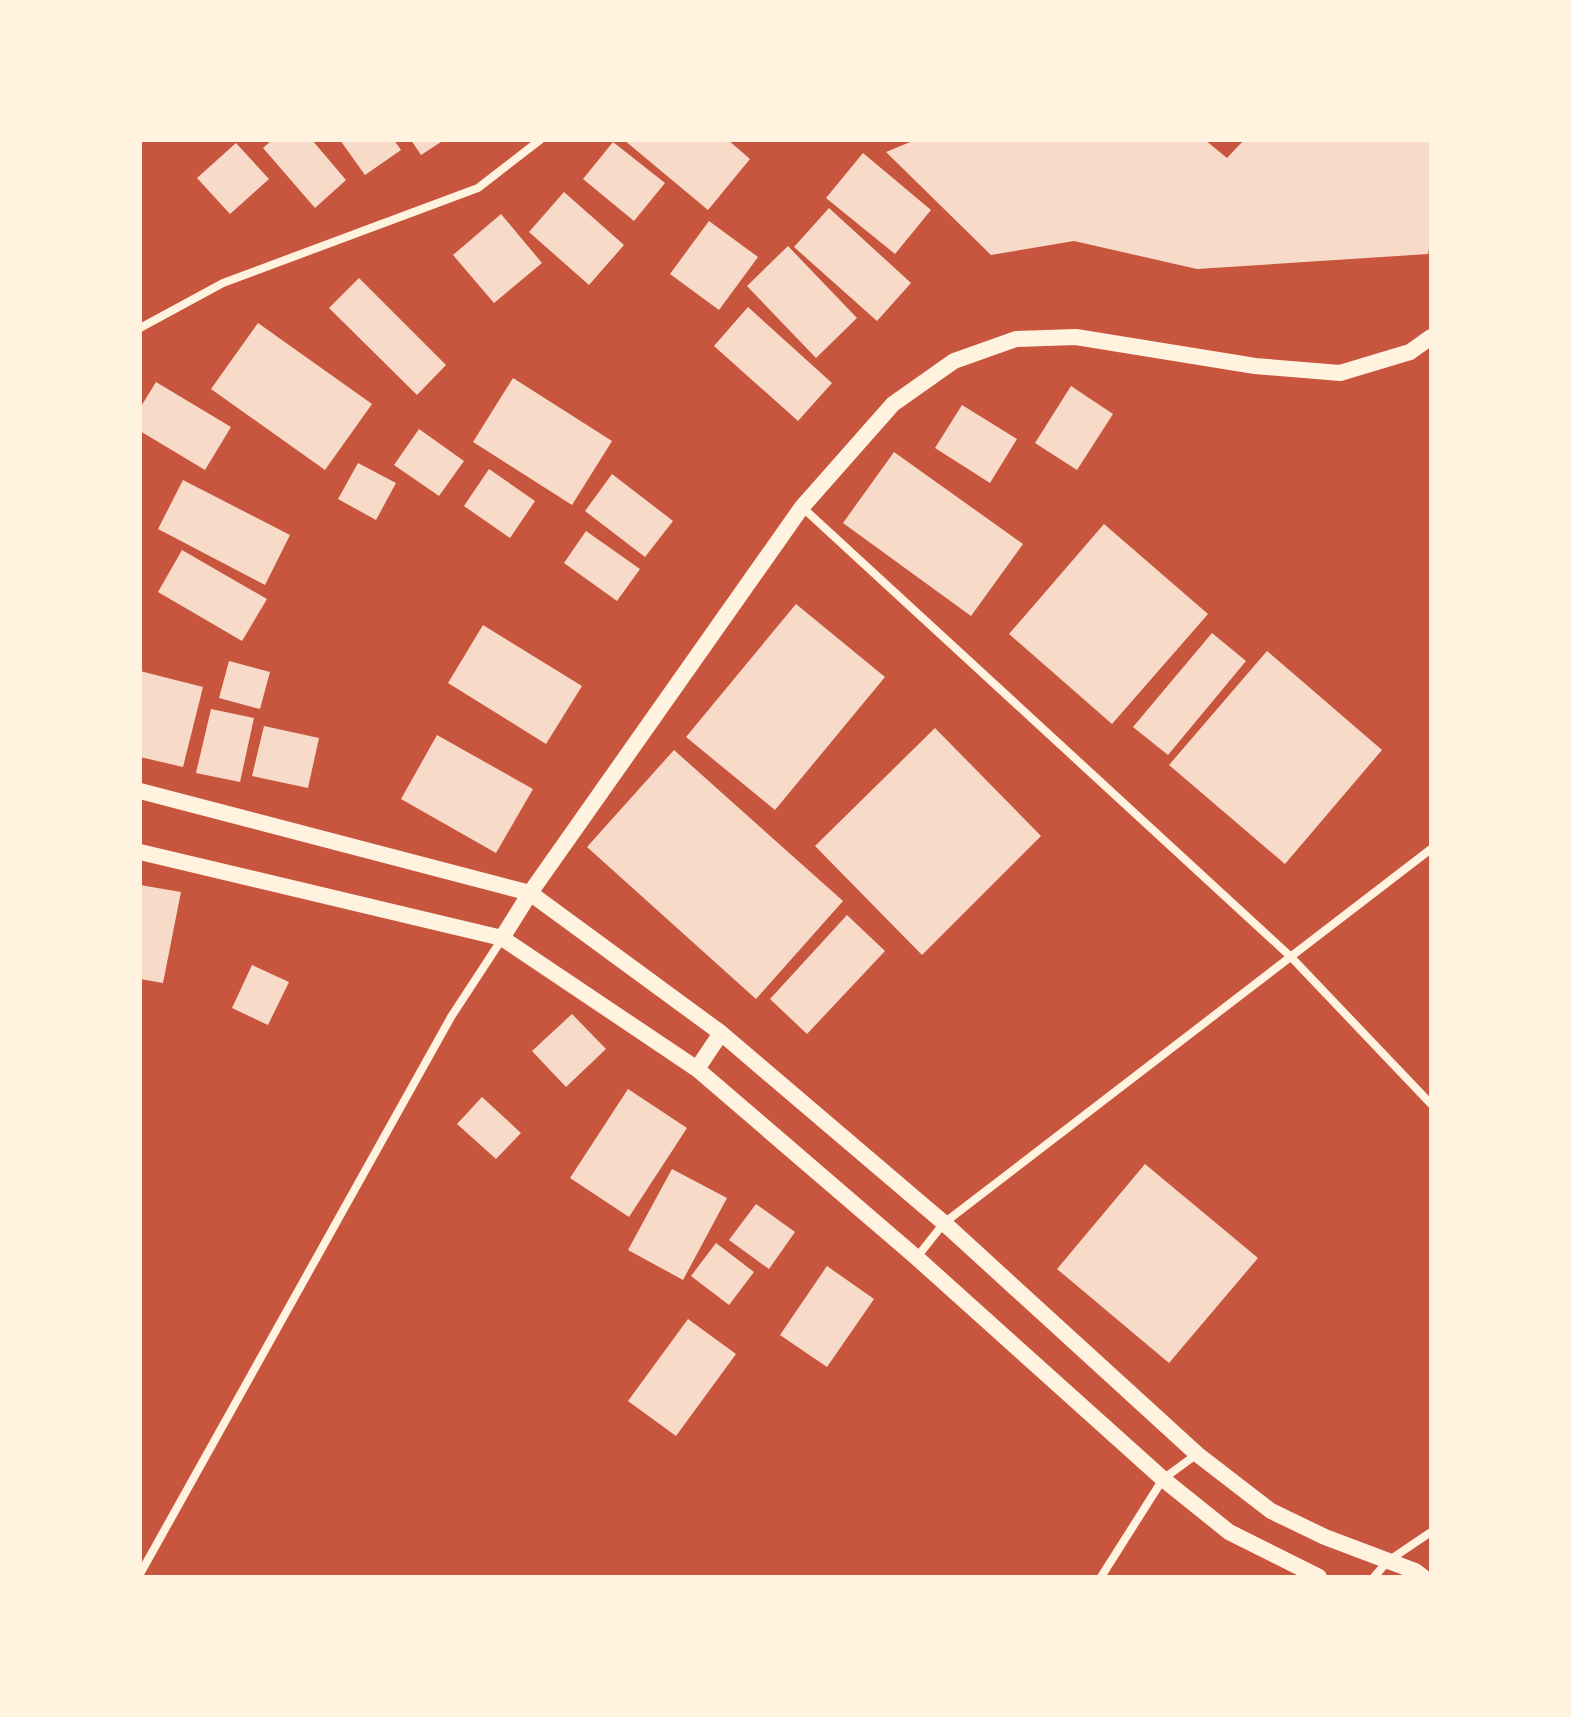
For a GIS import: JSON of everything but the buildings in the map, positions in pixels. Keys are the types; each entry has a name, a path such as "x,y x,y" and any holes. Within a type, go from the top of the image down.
{"main road":[{"path":"502,938 530,893 802,507 893,404 954,361 1016,339 1076,337 1255,366 1340,373 1410,352 1431,337"},
{"path":"140,791 530,893 721,1033 944,1223 1197,1454 1271,1511 1423,1577"},
{"path":"140,852 502,938 697,1069 917,1258 1163,1479 1229,1532 1319,1577"},
{"path":"697,1069 721,1033"}],"street":[{"path":"140,328 223,283 478,188 540,140"},
{"path":"802,507 1291,957 1431,1104"},
{"path":"917,1258 944,1223 1431,849"},
{"path":"140,1574 451,1017 502,938"},
{"path":"1101,1577 1163,1479 1197,1454"},
{"path":"1374,1577 1388,1561 1431,1532"}]}
